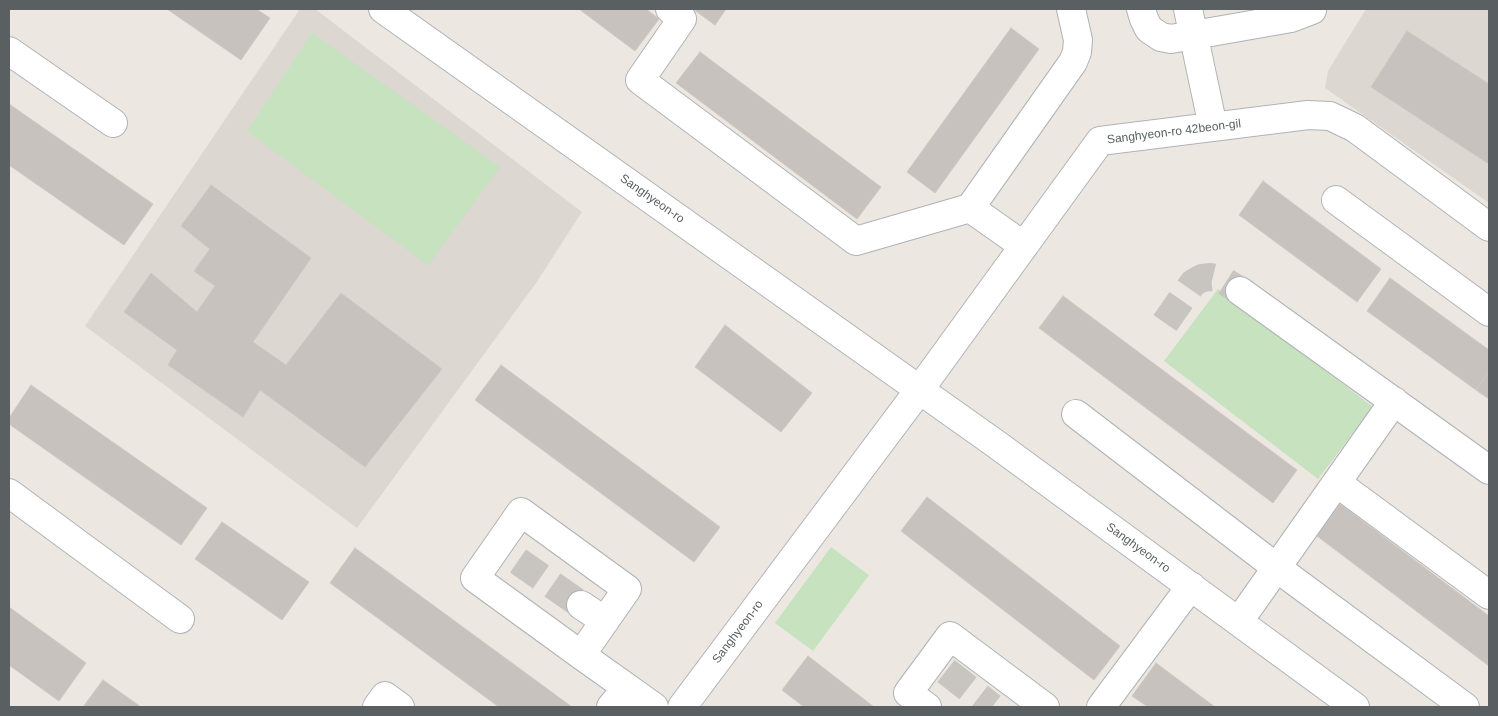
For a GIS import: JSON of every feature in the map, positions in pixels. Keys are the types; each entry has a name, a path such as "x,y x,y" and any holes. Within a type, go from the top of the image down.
{"street":[{"name":"Sanghyeon-ro","path":"384,9 920,389 1355,707"},
{"path":"670,9 682,19 640,80 856,242 970,208 1073,62 1077,52 1078,40 1071,9"},
{"path":"1141,9 1149,29 1161,37 1171,39 1292,18 1306,11"},
{"path":"1188,9 1213,127"},
{"path":"9,51 113,124"},
{"name":"Sanghyeon-ro 42beon-gil","path":"920,389 1100,142 1308,115 1330,116 1355,128 1489,227"},
{"path":"1336,200 1489,312"},
{"path":"970,208 1024,246"},
{"path":"1240,291 1489,470"},
{"name":"Sanghyeon-ro","path":"682,707 920,389"},
{"path":"1239,621 1394,401"},
{"path":"1076,414 1276,568 1465,707"},
{"path":"1337,482 1489,595"},
{"path":"9,493 180,619"},
{"path":"581,655 627,589 521,512 476,578 581,655 619,697 654,707"},
{"path":"1101,707 1191,586"},
{"path":"581,605 605,621"},
{"path":"927,707 908,693 939,666 950,636 1044,707"},
{"path":"377,707 385,696 400,707"}],"shaded area":[{"path":"300,9 315,9 582,212 536,283 357,528 85,326"},
{"path":"1366,9 1489,9 1489,203 1325,88 1328,71"}],"green space":[{"path":"312,33 500,167 428,265 247,131"},
{"path":"1218,289 1373,407 1318,479 1164,361"},
{"path":"831,547 869,575 813,651 775,623"}],"building":[{"path":"167,9 256,9 270,18 241,60"},
{"path":"579,9 646,9 659,19 635,51"},
{"path":"693,9 726,9 715,25"},
{"path":"1011,28 1039,49 935,193 907,172"},
{"path":"1407,31 1489,84 1489,164 1371,87"},
{"path":"700,52 881,187 857,219 676,83"},
{"path":"9,104 153,204 124,245 9,165"},
{"path":"1263,181 1381,269 1357,302 1239,215"},
{"path":"211,185 311,258 253,342 286,365 341,293 442,369 365,467 260,390 243,417 168,365 177,350 124,312 151,273 197,312 215,286 194,271 210,249 181,226"},
{"path":"1390,278 1489,350 1489,372 1476,390 1367,311"},
{"path":"1063,296 1297,470 1273,503 1039,328"},
{"path":"725,325 812,393 781,432 695,367"},
{"path":"501,365 720,527 694,562 475,400"},
{"path":"1489,372 1489,399 1476,390"},
{"path":"31,385 207,508 181,545 9,424 9,418"},
{"path":"927,497 1120,646 1094,680 901,531"},
{"path":"1340,504 1489,616 1489,666 1317,536"},
{"path":"222,522 309,582 282,620 195,559"},
{"path":"355,548 572,707 499,707 330,583"},
{"path":"9,607 86,663 59,701 9,665"},
{"path":"808,656 874,707 804,707 782,690"},
{"path":"1156,663 1215,707 1148,707 1132,696"},
{"path":"103,680 141,707 83,707"}],"tunnel":[{"path":"1165,323 1193,283 1202,278 1211,277 1223,280 1240,291"},
{"path":"518,561 581,605"},
{"path":"946,671 992,707"}]}
